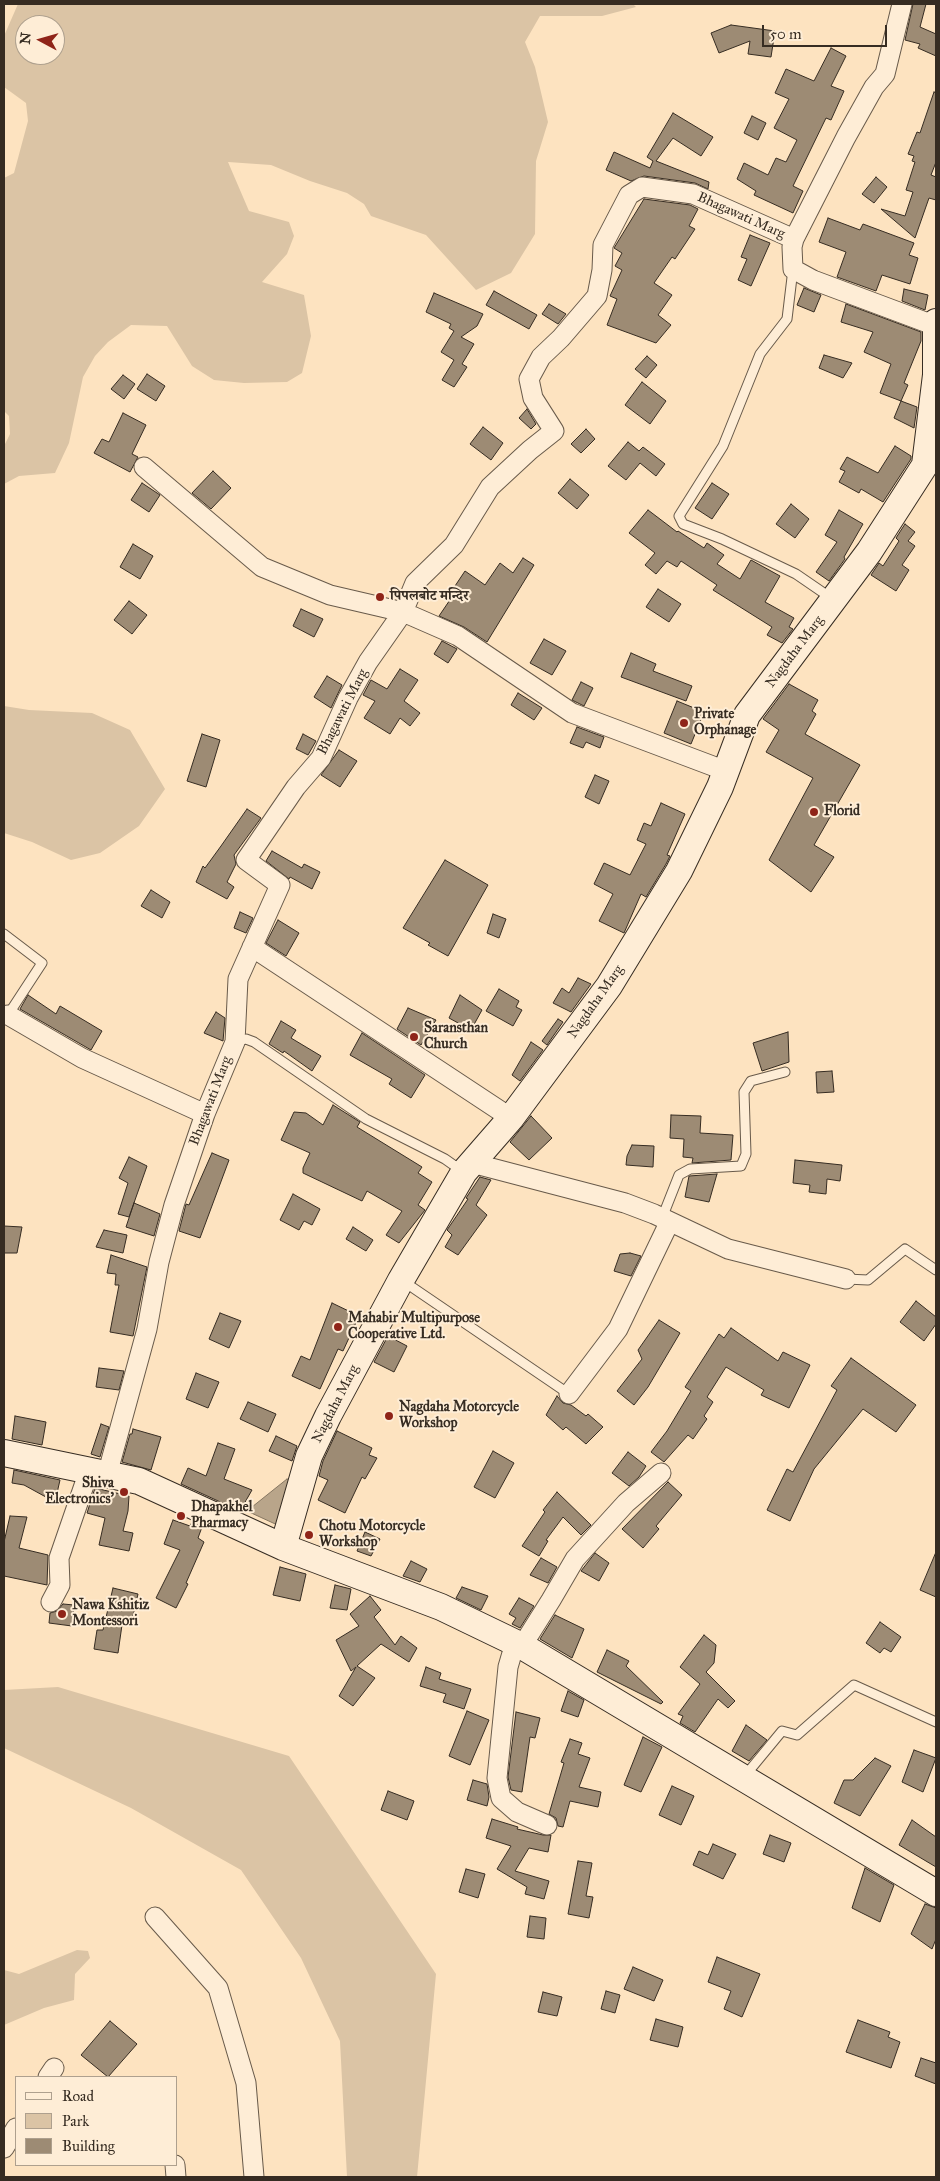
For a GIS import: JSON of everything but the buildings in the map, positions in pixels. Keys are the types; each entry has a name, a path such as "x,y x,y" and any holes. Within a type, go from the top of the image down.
{"street":[{"name":"Bhagawati Marg","path":"793,269 792,247 794,239 846,137 874,87 885,74 902,4"},
{"name":"Bhagawati Marg","path":"51,1602 60,1585 58,1558 98,1473 147,1329 158,1262 174,1205 205,1114 235,1042 238,979 280,885 246,860 296,787 320,758 356,683 368,662 403,612 415,583 454,545 490,488 530,450 554,431 533,398 528,379 541,357 561,338 597,296 602,270 603,245 629,195 642,187 693,194 794,239"},
{"path":"793,269 813,280 936,326"},
{"path":"931,463 936,375 936,322"},
{"name":"Nagdaha Marg","path":"284,1547 309,1456 328,1416 401,1280 468,1168 511,1118 610,986 679,871 726,772 747,715 869,552 931,463"},
{"path":"144,467 262,567 330,595 403,612 458,636 572,712 726,772"},
{"path":"252,947 511,1118"},
{"path":"6,1014 82,1058 205,1114"},
{"path":"468,1168 625,1203 728,1249 846,1279"},
{"path":"569,1394 618,1329 666,1220"},
{"path":"4,1453 139,1481 284,1547 441,1607 518,1644 936,1893"},
{"path":"547,1825 517,1812 501,1798 497,1778 508,1667 518,1644 551,1600 575,1559 626,1504 660,1473"},
{"path":"155,1917 218,1988 246,2083 254,2177"},
{"path":"4,2148 15,2130"}],"lane":[{"path":"793,269 787,319 760,354 724,446 679,516 683,524 722,539 796,574 833,600"},
{"path":"4,934 42,963 6,1014"},
{"path":"235,1042 246,1039 254,1042 366,1119 445,1159 468,1168"},
{"path":"666,1220 679,1175 690,1168 741,1166 746,1154 744,1092 751,1081 785,1072"},
{"path":"846,1279 868,1280 905,1249 936,1270"},
{"path":"401,1280 569,1394"},
{"path":"744,1777 782,1731 797,1735 854,1685 936,1722"}],"green space":[{"path":"18,4 633,4 636,7 602,16 540,16 525,42 535,67 548,122 536,161 535,234 511,273 476,290 426,235 371,216 364,204 347,193 310,181 271,165 228,162 249,211 289,222 294,236 287,254 262,282 304,295 311,336 302,373 287,382 244,383 214,380 192,366 167,326 131,325 108,342 95,356 83,377 69,443 55,473 19,476 4,484 4,446 10,434 9,416 4,411 4,178 14,173 28,121 26,103 4,87 4,36"},
{"path":"4,706 29,710 92,713 130,730 165,789 139,826 100,853 71,860 32,842 4,833"},
{"path":"58,1687 289,1756 436,1974 417,2177 347,2177 340,2041 301,1958 241,1870 131,1808 4,1748 4,1690"},
{"path":"77,1950 88,1951 90,1958 75,1974 74,2000 44,2008 4,2025 4,1970 19,1974"}],"shaded area":[{"path":"287,1479 295,1483 284,1528 247,1511"}],"place":[{"name":"पिपलबोट मन्दिर","path":"380,597"},
{"name":"Private Orphanage","path":"684,723"},
{"name":"Florid","path":"814,812"},
{"name":"Saransthan Church","path":"414,1037"},
{"name":"Mahabir Multipurpose Cooperative Ltd.","path":"338,1327"},
{"name":"Nagdaha Motorcycle Workshop","path":"389,1416"},
{"name":"Shiva Electronics'","path":"124,1492"},
{"name":"Dhapakhel Pharmacy","path":"181,1516"},
{"name":"Chotu Motorcycle Workshop","path":"309,1535"},
{"name":"Nawa Kshitiz Montessori","path":"62,1614"}]}
